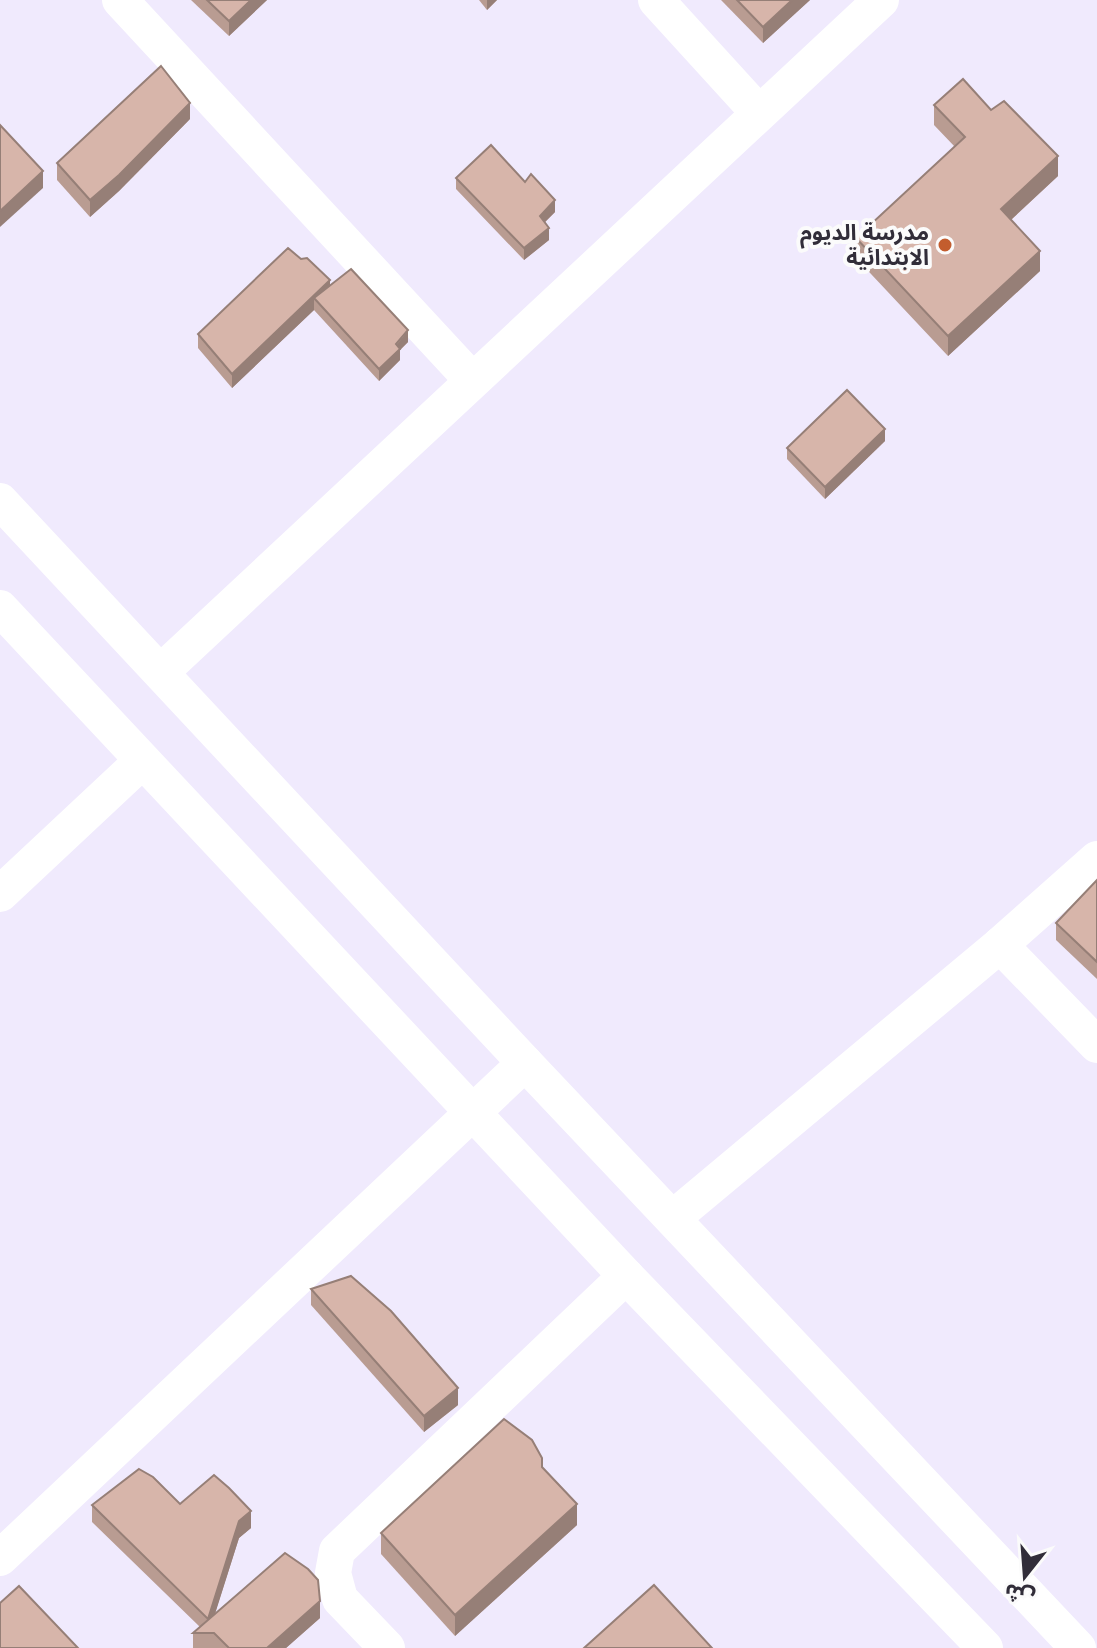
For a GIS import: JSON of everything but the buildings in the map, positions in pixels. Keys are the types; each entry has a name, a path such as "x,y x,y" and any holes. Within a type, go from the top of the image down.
{"street":[{"path":"120,0 472,380"},
{"path":"656,0 759,113"},
{"path":"161,672 881,0"},
{"path":"0,501 1078,1648"},
{"path":"0,608 626,1276 985,1648"},
{"path":"0,894 142,761"},
{"path":"673,1218 1000,945 1097,859"},
{"path":"1000,945 1097,1045"},
{"path":"0,1558 525,1063"},
{"path":"387,1648 340,1599 333,1573 337,1551 626,1276"}],"place":[{"name":"مدرسة الديوم الابتدائية","path":"945,245"}]}
